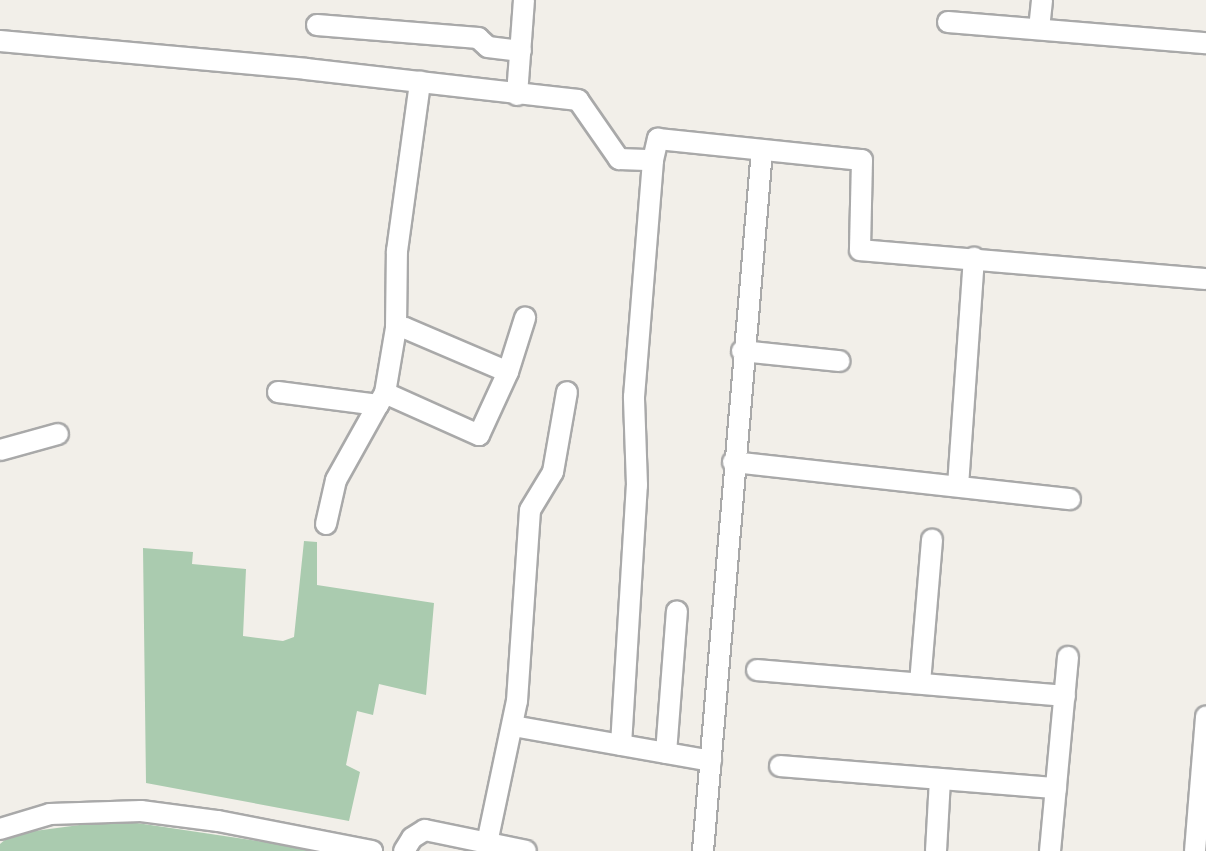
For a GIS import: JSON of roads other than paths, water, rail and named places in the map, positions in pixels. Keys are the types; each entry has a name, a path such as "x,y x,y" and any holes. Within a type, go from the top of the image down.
{"street":[{"path":"517,95 524,0"},
{"path":"1039,29 1042,0"},
{"path":"948,22 1206,43"},
{"path":"317,25 478,38 488,48 521,51"},
{"path":"0,41 420,82 517,95 578,100 618,159 652,160"},
{"path":"326,524 336,480 382,399 396,328 397,251 420,82"},
{"path":"621,745 637,485 634,397 652,160 658,139 862,160 860,250 1206,279"},
{"path":"704,851 742,351 762,150"},
{"path":"958,486 974,258"},
{"path":"278,392 382,399 479,435 508,372 525,318"},
{"path":"396,328 405,327 508,372"},
{"path":"742,351 838,361"},
{"path":"487,843 513,726 530,510 553,472 567,392"},
{"path":"0,450 58,434"},
{"path":"734,462 1070,499"},
{"path":"920,683 932,540"},
{"path":"666,753 677,611"},
{"path":"1050,851 1068,657"},
{"path":"757,670 1065,696"},
{"path":"1195,851 1203,778 1206,716"},
{"path":"513,726 711,761"},
{"path":"780,766 1056,788"},
{"path":"936,851 940,779"},
{"path":"0,829 50,814 141,811 218,821 372,851"},
{"path":"404,851 411,838 425,830 526,851"}]}
